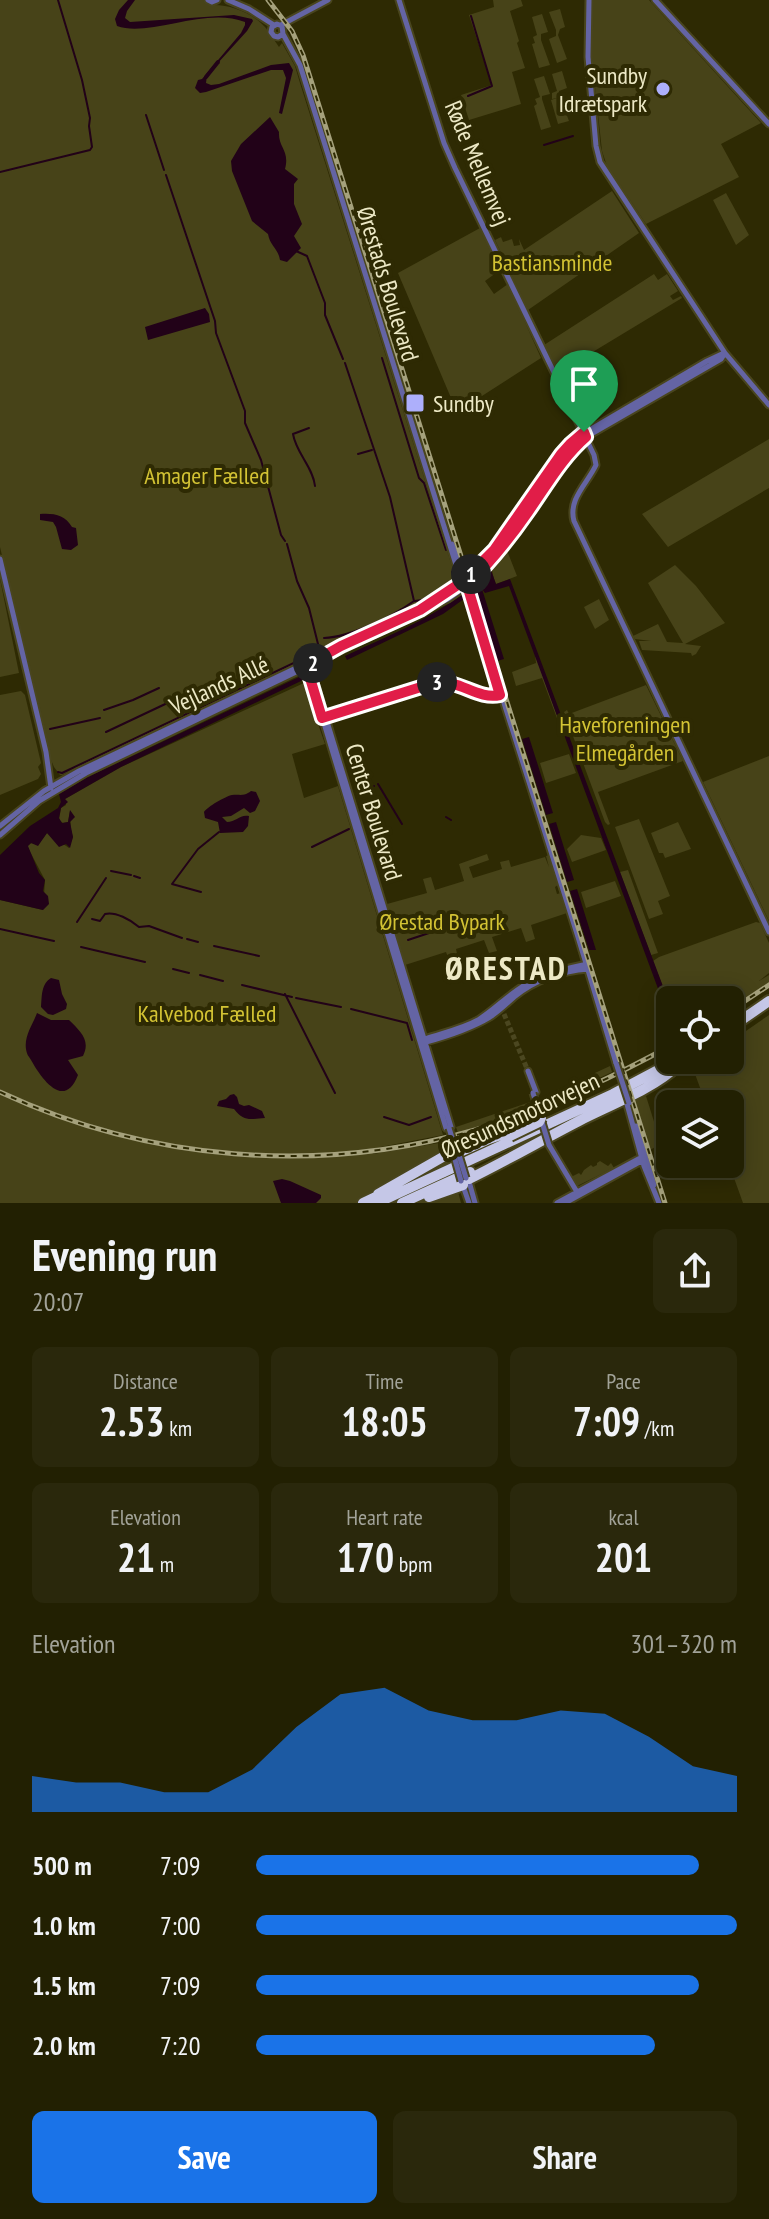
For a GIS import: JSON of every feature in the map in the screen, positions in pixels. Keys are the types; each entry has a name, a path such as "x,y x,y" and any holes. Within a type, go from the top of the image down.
{"highway":[{"path":"744,1020 769,1001"},
{"path":"744,1022 769,1007"},
{"name":"Øresundsmotorvejen","path":"377,1203 656,1073"},
{"path":"363,1203 449,1152 550,1117 653,1074"},
{"name":"Øresundsmotorvejen","path":"389,1203 613,1100 658,1074"},
{"path":"418,1201 467,1188 481,1174 650,1085 664,1074"},
{"path":"363,1203 510,1136 539,1122 541,1118"},
{"path":"402,1203 549,1139"}],"street":[{"name":"Ørestads Boulevard","path":"208,0 238,5"},
{"name":"Ørestads Boulevard","path":"228,0 279,29 300,65 448,536 480,627 659,1203"},
{"path":"279,29 328,0"},
{"name":"Røde Mellemvej","path":"399,0 453,165 585,434 596,465 572,508 574,521 769,932"},
{"path":"589,0 588,60 600,162 725,353 769,405"},
{"path":"655,0 769,124"},
{"name":"Vejlands Allé","path":"0,830 52,790 264,688 341,646 466,588 570,444 725,353"},
{"name":"Vejlands Allé","path":"0,830 10,817 84,768 466,588 492,561 567,454 585,434"},
{"path":"0,559 52,790"},
{"name":"Center Boulevard","path":"308,665 324,718"},
{"name":"Center Boulevard","path":"308,665 467,1188"},
{"name":"Vejlands Allé","path":"264,688 299,675 311,681"},
{"path":"324,718 437,682 451,682 488,697 500,695"},
{"path":"50,773 55,779 84,768"},
{"path":"423,1041 465,1030 501,1012 516,995 540,981 587,967"},
{"name":"Center Boulevard","path":"423,1041 442,1114 449,1128"},
{"path":"526,1071 549,1139"},
{"path":"534,1093 556,1157 578,1194"},
{"path":"557,1203 645,1157"},
{"path":"565,1203 578,1194"}],"green space":[{"name":"Amager Fælled","path":"0,0 205,0 211,5 246,13 264,26 279,47 282,43 295,66 456,579 431,600 408,612 62,775 54,767 47,750 0,547"},
{"path":"493,0 521,0 523,6 510,11 525,68 512,72 521,104 469,120 461,95 492,85 469,15 494,7"},
{"name":"Sundby Idrætspark","path":"593,0 649,0 761,123 721,144 739,177 646,224 607,166 602,151 591,49"},
{"path":"560,9 565,27 560,29 558,35 567,59 557,63 549,39 556,36 556,30 549,12"},
{"path":"542,14 548,32 541,34 541,40 550,65 539,68 532,44 535,43 533,37 537,35 532,17"},
{"path":"562,71 567,88 559,94 569,121 558,124 551,100 557,98 552,99 552,93 557,91 552,74"},
{"path":"544,76 550,94 542,96 542,99 551,127 541,130 534,106 537,104 535,99 540,97 534,79"},
{"name":"Bastiansminde","path":"612,191 639,233 528,310 495,240 501,237 503,242 512,239 514,246 520,245 519,239 524,250"},
{"path":"726,193 749,235 736,245 713,200"},
{"path":"480,228 500,270 485,281 494,294 508,284 541,358 457,412 398,273"},
{"path":"654,274 658,280 667,274 678,291 670,296 673,300 682,298 558,373 544,345"},
{"path":"769,439 769,488 668,547 642,514"},
{"path":"506,548 517,576 496,584 493,564"},
{"path":"675,565 725,623 685,644 701,646 692,656 691,653 642,650 639,641 651,641 633,636 658,624 667,642 683,643 648,583"},
{"path":"0,579 19,673 0,677"},
{"path":"599,599 609,620 595,629 584,607"},
{"path":"535,654 559,721 542,678 516,686 512,672 536,663"},
{"name":"Kalvebod Fælled","path":"304,683 325,744 292,754 304,798 338,786 443,1135 370,1149 373,1154 445,1142 461,1203 0,1203 0,900 43,910 45,880 28,845 38,845 47,833 69,848 73,837 70,811 68,822 59,820 61,808 66,805 65,799 121,767"},
{"name":"Haveforeningen Elmegården","path":"646,685 683,761 598,792 608,825 564,712 567,710 569,714"},
{"path":"21,691 25,695 41,774 38,779 0,795 0,695"},
{"path":"569,754 576,773 546,783 540,763"},
{"path":"769,756 769,921 703,782"},
{"path":"639,819 670,896 658,901 663,914 649,919 615,827"},
{"path":"678,822 691,849 665,858 663,853 659,853 651,833"},
{"path":"581,835 601,838 606,850 572,862 567,849"},
{"name":"Ørestad Bypark","path":"487,854 489,860 469,867 473,878 502,869 500,862 509,860 511,867 545,857 549,867 546,856 549,855 558,885 555,887 557,894 561,893 567,913 531,925 535,939 526,942 521,928 492,937 497,951 489,953 484,940 456,949 459,963 451,965 446,952 405,965 387,904 427,893 423,879 431,877 435,890 464,881 459,864"},
{"path":"628,870 658,953 651,955 620,872"},
{"path":"615,881 621,896 586,908 581,892"},
{"path":"756,922 760,923 769,943 769,973 759,981 769,975 769,983 744,1000 744,986 663,986 653,961"},
{"path":"769,1015 769,1203 743,1203 734,1178 744,1178 744,1090 701,1090 695,1074 744,1074 744,1032"},
{"path":"610,1066 612,1072 546,1103 545,1096"},
{"path":"646,1096 656,1128 656,1147 648,1151 632,1102"},
{"path":"533,1101 535,1108 458,1133 456,1127"},
{"path":"537,1113 536,1121 462,1146 459,1138"},
{"path":"600,1161 608,1166 611,1163 614,1168 577,1186 571,1177 581,1175"}],"shaded area":[{"path":"128,0 135,0 125,18 130,22 234,15 252,19 247,31 207,75 206,83 219,84 271,65 289,63 293,70 282,114 279,113 286,78 283,70 271,70 206,92 200,93 195,88 198,80 241,33 245,22 213,18 145,28 117,26 115,19"},
{"path":"270,117 279,132 286,157 285,169 298,179 294,184 294,204 302,224 294,236 301,248 287,262 280,260 268,234 252,221 232,171 231,161 241,144"},
{"path":"205,308 210,322 148,340 145,327"},
{"path":"40,514 62,517 76,528 78,545 71,550 62,549 53,522 40,520"},
{"path":"491,570 496,584 510,579 663,986 657,986 509,586 485,593 482,589 504,659 497,661 475,591 443,614 347,660 345,656 440,609"},
{"path":"299,677 301,681 121,767 65,799 68,802 61,808 59,818 62,823 68,822 70,810 75,817 70,822 73,837 70,848 66,844 59,847 47,833 38,846 31,843 28,846 45,880 43,891 48,896 49,904 43,910 0,900 0,855 30,826 58,808 61,802 59,794 88,777"},
{"path":"529,737 553,813 546,815 522,739"},
{"path":"256,792 260,801 255,811 250,813 244,808 231,816 222,817 227,822 249,816 248,826 243,832 220,833 218,822 205,818 204,812 217,802"},
{"path":"556,822 574,880 567,882 549,824"},
{"path":"577,889 596,950 589,950 570,891"},
{"path":"51,978 59,980 67,1004 66,1009 53,1015 41,1007 44,987"},
{"path":"37,1013 51,1020 69,1020 85,1040 83,1056 68,1060 78,1075 66,1090 53,1088 27,1054 26,1039"},
{"path":"234,1094 239,1104 262,1111 265,1118 248,1119 234,1109 217,1106 219,1101"},
{"path":"282,1179 321,1195 321,1198 316,1203 281,1203 273,1181"}],"waterway":[{"path":"0,172 92,147 82,80 58,0"},
{"path":"468,96 492,86 471,16"},
{"path":"206,77 218,62"},
{"path":"146,115 164,170"},
{"path":"544,145 573,136"},
{"path":"166,175 285,541"},
{"path":"296,251 307,256 325,303 325,315 343,359"},
{"path":"382,358 419,478 424,483 446,550"},
{"path":"324,638 371,625 414,601 390,497 345,363"},
{"path":"309,428 293,434 315,486"},
{"path":"358,454 372,450"},
{"path":"287,544 319,648 309,655"},
{"path":"415,601 455,581 452,572"},
{"path":"58,772 62,773 298,661"},
{"path":"104,710 159,688"},
{"path":"106,732 178,698"},
{"path":"50,729 100,718"},
{"path":"378,784 402,824"},
{"path":"363,786 374,786"},
{"path":"446,817 451,820"},
{"path":"312,847 349,829"},
{"path":"201,892 172,884 198,849 219,832"},
{"path":"111,871 131,875"},
{"path":"134,876 140,878"},
{"path":"77,922 106,878"},
{"path":"92,919 100,921 105,914 113,914 139,927 149,926 182,938"},
{"path":"0,929 54,941"},
{"path":"408,940 438,930"},
{"path":"187,939 198,942"},
{"path":"214,946 259,956"},
{"path":"81,947 145,962"},
{"path":"173,969 189,973"},
{"path":"200,975 223,981"},
{"path":"242,985 292,997"},
{"path":"285,994 335,1093"},
{"path":"296,998 341,1007"},
{"path":"351,1009 407,1023 412,1040"},
{"path":"384,1117 409,1125 431,1117"}],"tunnel":[{"path":"504,1014 528,1071"}],"railway":[{"path":"268,0 292,31 303,55 665,1203"},
{"path":"744,1002 769,985"},
{"path":"0,1092 56,1115 115,1133 174,1146 234,1154 295,1156 355,1153 416,1144 500,1122 575,1093 656,1053"}],"place":[{"name":"Sundby Idrætspark","path":"663,89"},
{"name":"Sundby","path":"415,403"}],"district":[{"name":"ØRESTAD","path":"506,968"}],"route":[{"path":"584,432 586,437 567,454 492,561 467,585 500,695 488,697 451,682 437,682 322,718 307,668 309,664 420,610 462,582 494,550 561,454 584,432"}]}
